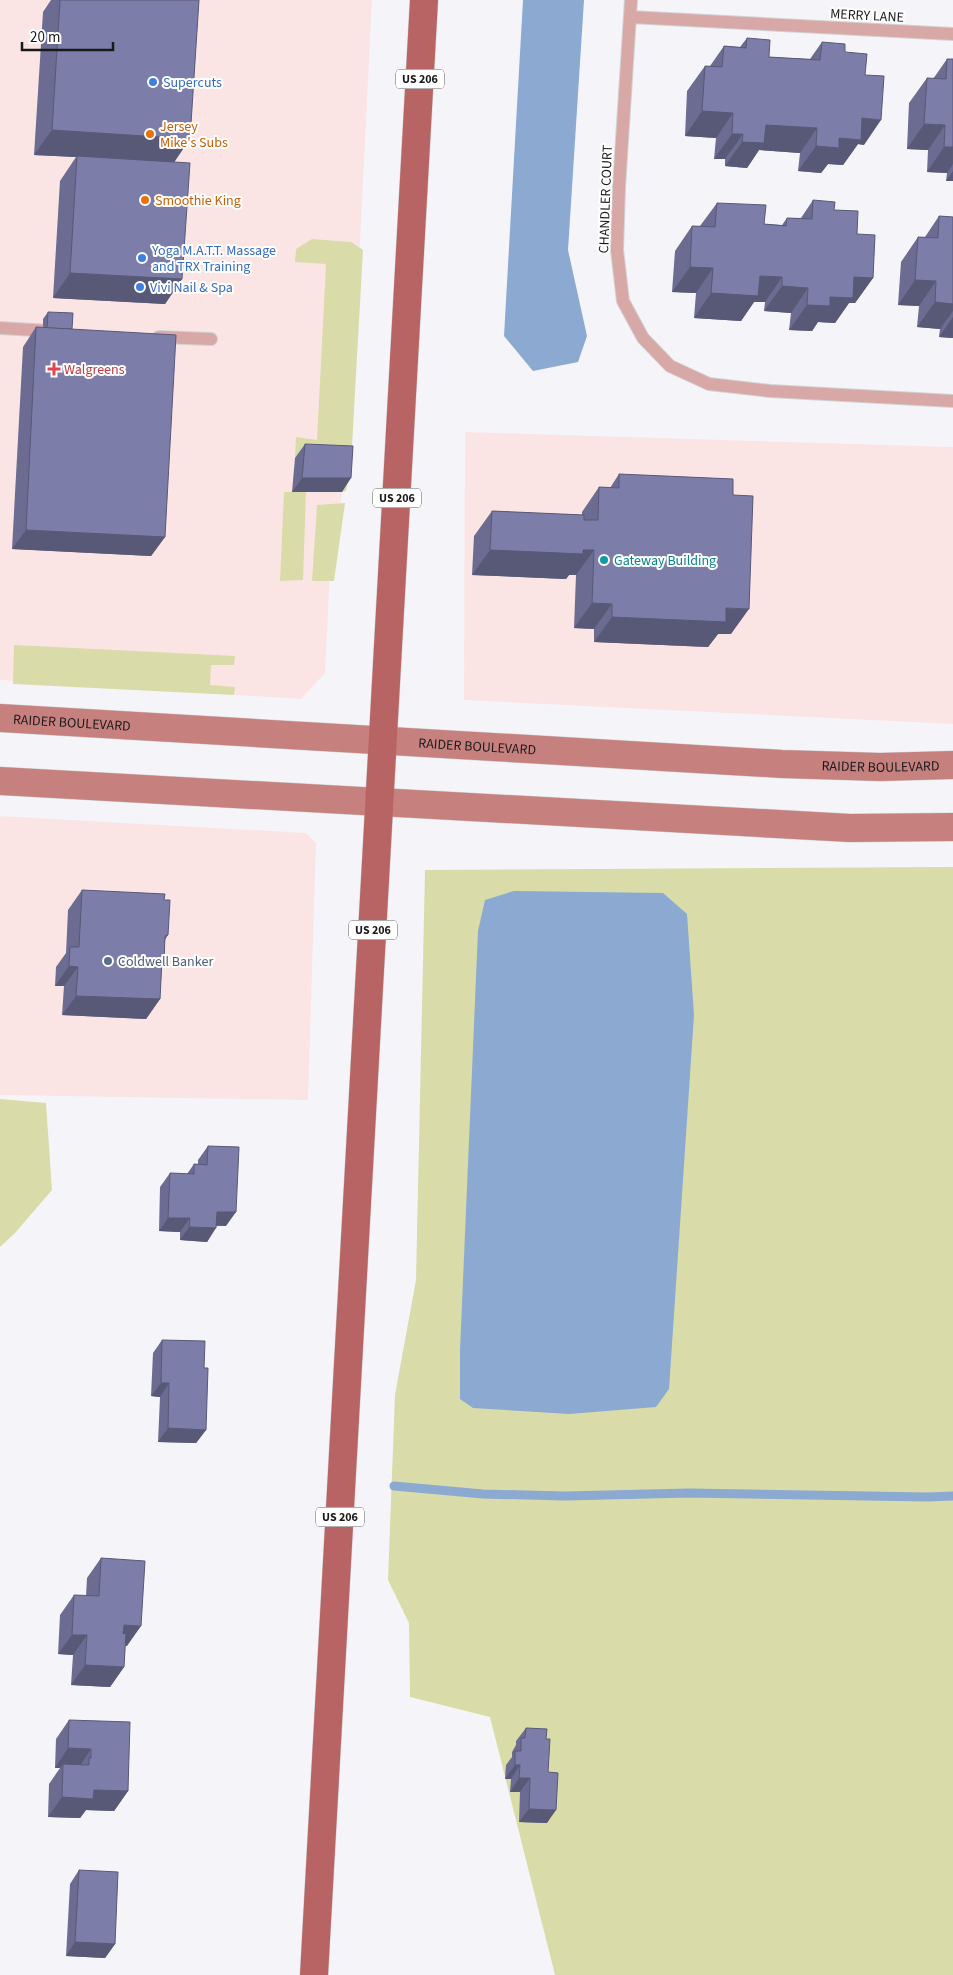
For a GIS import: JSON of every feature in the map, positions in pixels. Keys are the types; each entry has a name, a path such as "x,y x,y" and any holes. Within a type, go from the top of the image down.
{"main road":[{"name":"US 206","path":"314,1975 424,0"}],"street":[{"name":"RAIDER BOULEVARD","path":"0,718 782,764 880,767 953,765"},
{"path":"0,780 850,828 953,827"}],"lane":[{"name":"CHANDLER COURT","path":"631,0 617,250 623,301 644,338 670,366 708,384 770,391 953,401"},
{"name":"MERRY LANE","path":"630,17 953,34"},
{"path":"0,328 68,332"},
{"path":"146,336 211,339"}],"shaded area":[{"path":"0,0 372,0 350,444 330,571 325,673 301,699 0,680"},
{"path":"465,432 953,447 953,724 464,700"},
{"path":"0,816 306,833 316,843 308,1100 0,1095"}],"green space":[{"path":"312,239 351,242 363,250 351,464 346,491 342,492 343,460 295,458 296,437 317,440 326,264 295,262 296,249"},
{"path":"284,492 306,492 303,580 280,581"},
{"path":"345,503 334,581 312,581 317,505"},
{"path":"14,645 235,656 234,665 211,665 210,685 235,687 234,695 13,684"},
{"path":"953,867 953,1975 555,1975 490,1717 410,1697 409,1623 388,1580 395,1395 416,1280 425,870"},
{"path":"0,1099 46,1103 52,1190 15,1233 0,1247"}],"water":[{"path":"523,0 584,0 568,250 587,336 578,362 533,371 504,336"},
{"path":"514,891 663,893 687,914 694,1015 669,1389 656,1407 569,1414 473,1408 460,1399 460,1350 478,931 485,900"}],"building":[{"path":"60,0 199,0 190,139 52,130"},
{"path":"747,38 770,40 769,57 820,60 822,42 845,44 845,52 867,54 865,75 884,76 881,120 862,118 861,140 839,138 839,148 816,146 817,128 766,125 764,143 742,142 743,134 732,134 733,113 702,111 705,66 722,67 724,46 746,48"},
{"path":"947,59 953,59 953,147 944,147 945,125 924,124 927,78 946,79"},
{"path":"77,156 190,163 182,279 70,273"},
{"path":"813,200 835,202 834,210 858,211 857,234 875,235 873,278 854,277 853,298 830,297 830,306 807,305 808,288 782,286 782,277 760,276 758,296 711,293 713,268 690,267 692,226 715,227 717,203 766,205 764,224 786,226 787,218 812,219"},
{"path":"939,216 953,217 953,304 935,302 936,281 915,280 918,237 938,238"},
{"path":"48,312 73,313 72,329 47,328"},
{"name":"Walgreens","path":"36,327 176,335 165,537 26,530"},
{"path":"305,444 353,446 351,478 302,478"},
{"name":"Gateway Building","path":"619,474 733,479 733,495 753,496 749,609 726,608 726,622 612,617 612,604 592,603 594,550 583,550 583,554 490,550 492,511 584,515 584,520 598,520 599,487 619,488"},
{"name":"Coldwell Banker","path":"82,890 165,894 164,900 170,900 168,935 165,936 164,960 162,960 160,999 76,996 78,967 69,966 70,947 79,947"},
{"path":"208,1146 239,1147 236,1212 217,1212 216,1228 189,1227 190,1218 168,1218 170,1173 194,1174 194,1164 207,1165"},
{"path":"162,1340 205,1341 204,1368 208,1368 206,1430 168,1428 169,1383 161,1383"},
{"path":"101,1558 145,1561 141,1626 124,1625 123,1634 126,1633 124,1667 85,1665 87,1635 72,1635 74,1595 99,1596"},
{"path":"69,1720 130,1722 128,1791 94,1790 93,1799 62,1797 63,1764 89,1765 89,1758 91,1758 91,1749 68,1748"},
{"path":"526,1728 547,1729 546,1739 550,1739 548,1772 558,1773 556,1810 529,1809 530,1778 519,1778 520,1765 515,1765 515,1751 521,1751 521,1738 525,1738"},
{"path":"79,1870 118,1872 115,1944 75,1942"}],"waterway":[{"path":"394,1486 483,1494 565,1496 689,1493 953,1496"}],"place":[{"name":"Supercuts","path":"153,82"},
{"name":"Jersey Mike's Subs","path":"150,134"},
{"name":"Smoothie King","path":"145,200"},
{"name":"Yoga M.A.T.T. Massage and TRX Training","path":"142,258"},
{"name":"Vivi Nail & Spa","path":"140,287"},
{"name":"Walgreens","path":"54,369"},
{"name":"Gateway Building","path":"604,560"},
{"name":"Coldwell Banker","path":"108,961"}]}
